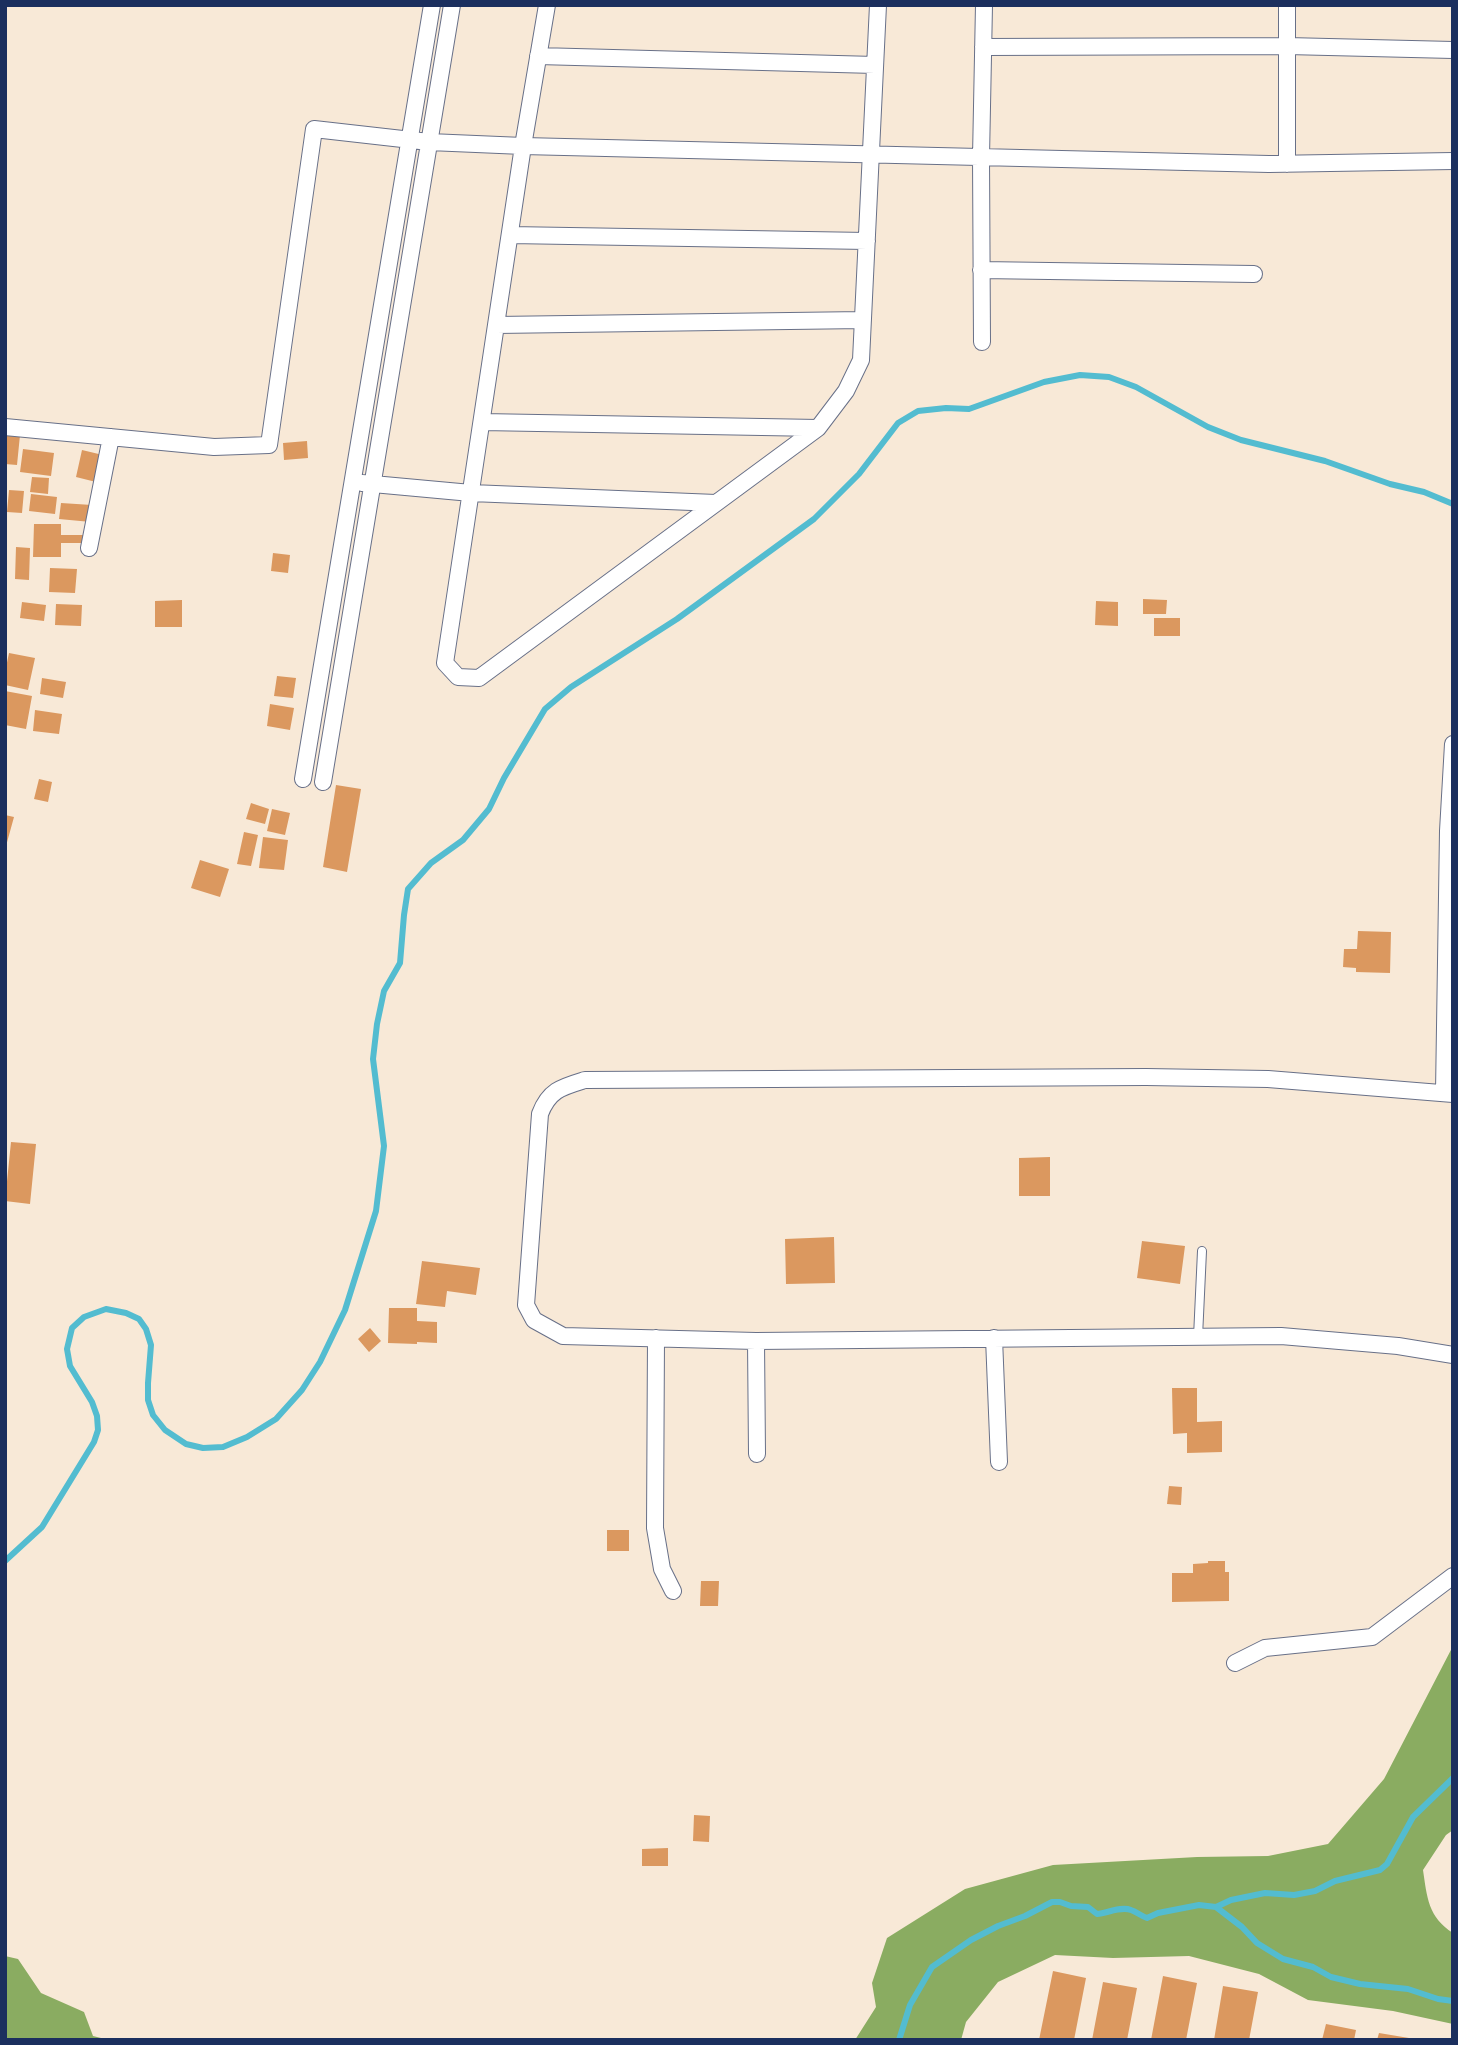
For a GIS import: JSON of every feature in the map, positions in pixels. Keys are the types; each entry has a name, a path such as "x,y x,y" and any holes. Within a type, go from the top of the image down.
{"street":[{"path":"303,779 432,5"},
{"path":"323,782 452,5"},
{"path":"547,5 523,146 445,663 457,677 479,678 817,428 846,391 862,359 878,5"},
{"path":"982,342 984,5"},
{"path":"1287,5 1287,164"},
{"path":"983,47 1287,46 1453,50"},
{"path":"538,56 875,65"},
{"path":"5,427 214,447 269,445 314,129 429,142 523,146 1287,164 1453,161"},
{"path":"510,235 867,241"},
{"path":"981,270 1254,274"},
{"path":"496,325 863,320"},
{"path":"482,422 817,428"},
{"path":"89,548 111,437"},
{"path":"352,482 471,493 716,503"},
{"path":"1453,744 1448,1093 1268,1079 1159,1077 585,1080 559,1088 545,1101 540,1114 526,1305 534,1320 563,1336 756,1340 1281,1336 1398,1346 1453,1355"},
{"path":"656,1338 655,1528 662,1569 673,1591"},
{"path":"993,1338 999,1462"},
{"path":"756,1340 757,1454"},
{"path":"1235,1663 1265,1648 1372,1637 1453,1576"}],"lane":[{"path":"1198,1338 1202,1251"}],"green space":[{"path":"1453,1646 1453,1830 1446,1835 1423,1870 1430,1906 1438,1920 1453,1933 1453,2024 1393,2011 1308,2000 1259,1974 1189,1956 1113,1958 1055,1955 998,1982 966,2022 961,2040 855,2040 876,2007 872,1983 887,1938 965,1889 1053,1865 1268,1856 1328,1844 1384,1779"},
{"path":"5,1956 18,1959 41,1993 84,2012 93,2036 109,2040 5,2040"}],"building":[{"path":"5,434 20,435 17,465 5,464"},
{"path":"307,441 308,458 284,460 283,443"},
{"path":"23,449 54,453 51,476 20,472"},
{"path":"82,450 107,456 100,483 76,477"},
{"path":"32,477 49,478 48,494 30,492"},
{"path":"9,490 24,491 22,513 7,512"},
{"path":"31,494 57,497 55,514 29,511"},
{"path":"61,503 92,505 91,522 59,519"},
{"path":"34,524 61,524 61,535 83,535 82,543 61,543 61,557 33,557"},
{"path":"16,547 30,548 29,580 15,579"},
{"path":"273,553 290,555 288,573 271,571"},
{"path":"50,568 77,569 75,593 49,592"},
{"path":"1143,599 1167,600 1166,614 1143,614"},
{"path":"182,600 182,627 155,627 155,601"},
{"path":"1096,601 1118,602 1118,626 1095,625"},
{"path":"22,602 46,605 44,621 20,618"},
{"path":"56,604 82,605 81,626 55,625"},
{"path":"1154,618 1180,618 1180,636 1154,636"},
{"path":"9,653 35,658 28,690 5,685"},
{"path":"277,676 296,678 293,698 274,696"},
{"path":"42,678 66,682 63,698 40,694"},
{"path":"5,691 32,696 26,729 5,725"},
{"path":"270,704 294,708 290,730 267,726"},
{"path":"35,710 62,714 59,734 33,731"},
{"path":"39,779 52,782 48,802 34,799"},
{"path":"336,785 361,789 347,872 323,867"},
{"path":"251,803 269,809 265,824 246,819"},
{"path":"272,809 290,813 285,835 267,831"},
{"path":"5,815 14,817 6,846 5,846"},
{"path":"244,832 258,835 251,866 237,864"},
{"path":"263,837 288,840 284,870 259,868"},
{"path":"200,860 229,869 220,897 191,888"},
{"path":"1358,931 1391,932 1390,973 1356,972 1356,968 1343,967 1344,949 1357,949"},
{"path":"11,1142 36,1144 30,1204 5,1201"},
{"path":"1050,1157 1050,1196 1019,1196 1019,1158"},
{"path":"834,1237 835,1283 786,1284 785,1239"},
{"path":"1142,1241 1185,1246 1180,1284 1137,1278"},
{"path":"422,1261 480,1268 476,1295 447,1291 445,1307 416,1304"},
{"path":"389,1308 417,1308 417,1321 437,1322 437,1343 388,1343"},
{"path":"370,1328 381,1341 369,1352 358,1339"},
{"path":"1172,1388 1197,1388 1197,1422 1222,1421 1222,1452 1187,1453 1187,1433 1173,1434"},
{"path":"1169,1486 1182,1487 1181,1505 1167,1504"},
{"path":"607,1530 629,1530 629,1551 607,1551"},
{"path":"1225,1561 1225,1572 1229,1572 1229,1601 1172,1602 1172,1573 1193,1573 1193,1564"},
{"path":"701,1581 719,1581 718,1606 700,1606"},
{"path":"694,1815 710,1816 709,1842 693,1841"},
{"path":"668,1848 668,1866 642,1866 642,1849"},
{"path":"1053,1971 1086,1978 1074,2040 1039,2040"},
{"path":"1163,1976 1197,1983 1186,2040 1151,2040"},
{"path":"1103,1982 1137,1988 1127,2040 1092,2040"},
{"path":"1223,1986 1258,1992 1249,2040 1214,2040"},
{"path":"1326,2024 1356,2030 1354,2040 1322,2040"},
{"path":"1379,2033 1409,2038 1377,2040"}],"waterway":[{"path":"5,1561 42,1527 94,1442 98,1430 92,1402 70,1366 67,1349 72,1328 84,1317 106,1309 139,1319 146,1329 151,1345 148,1400 153,1415 165,1430 186,1444 203,1448 223,1447 247,1437 276,1419 302,1390 320,1362 345,1310 376,1211 384,1146 373,1059 384,991 400,963 408,889 431,863 463,840 489,809 545,709 571,687 677,619 814,519 859,474 898,423 918,411 969,409 1044,382 1080,375 1109,377 1136,387 1208,427 1241,440 1325,461 1390,484 1424,492 1453,504"},
{"path":"899,2040 910,2005 932,1967 971,1940 998,1926 1052,1902 1088,1907 1097,1914 1127,1909 1147,1918 1158,1913 1199,1905 1216,1907 1231,1900 1265,1893 1294,1895 1315,1891 1335,1881 1380,1870 1387,1864 1413,1817 1453,1778"},
{"path":"1216,1907 1242,1927 1257,1943 1283,1959 1313,1967 1331,1977 1360,1984 1408,1989 1453,2001"}]}
